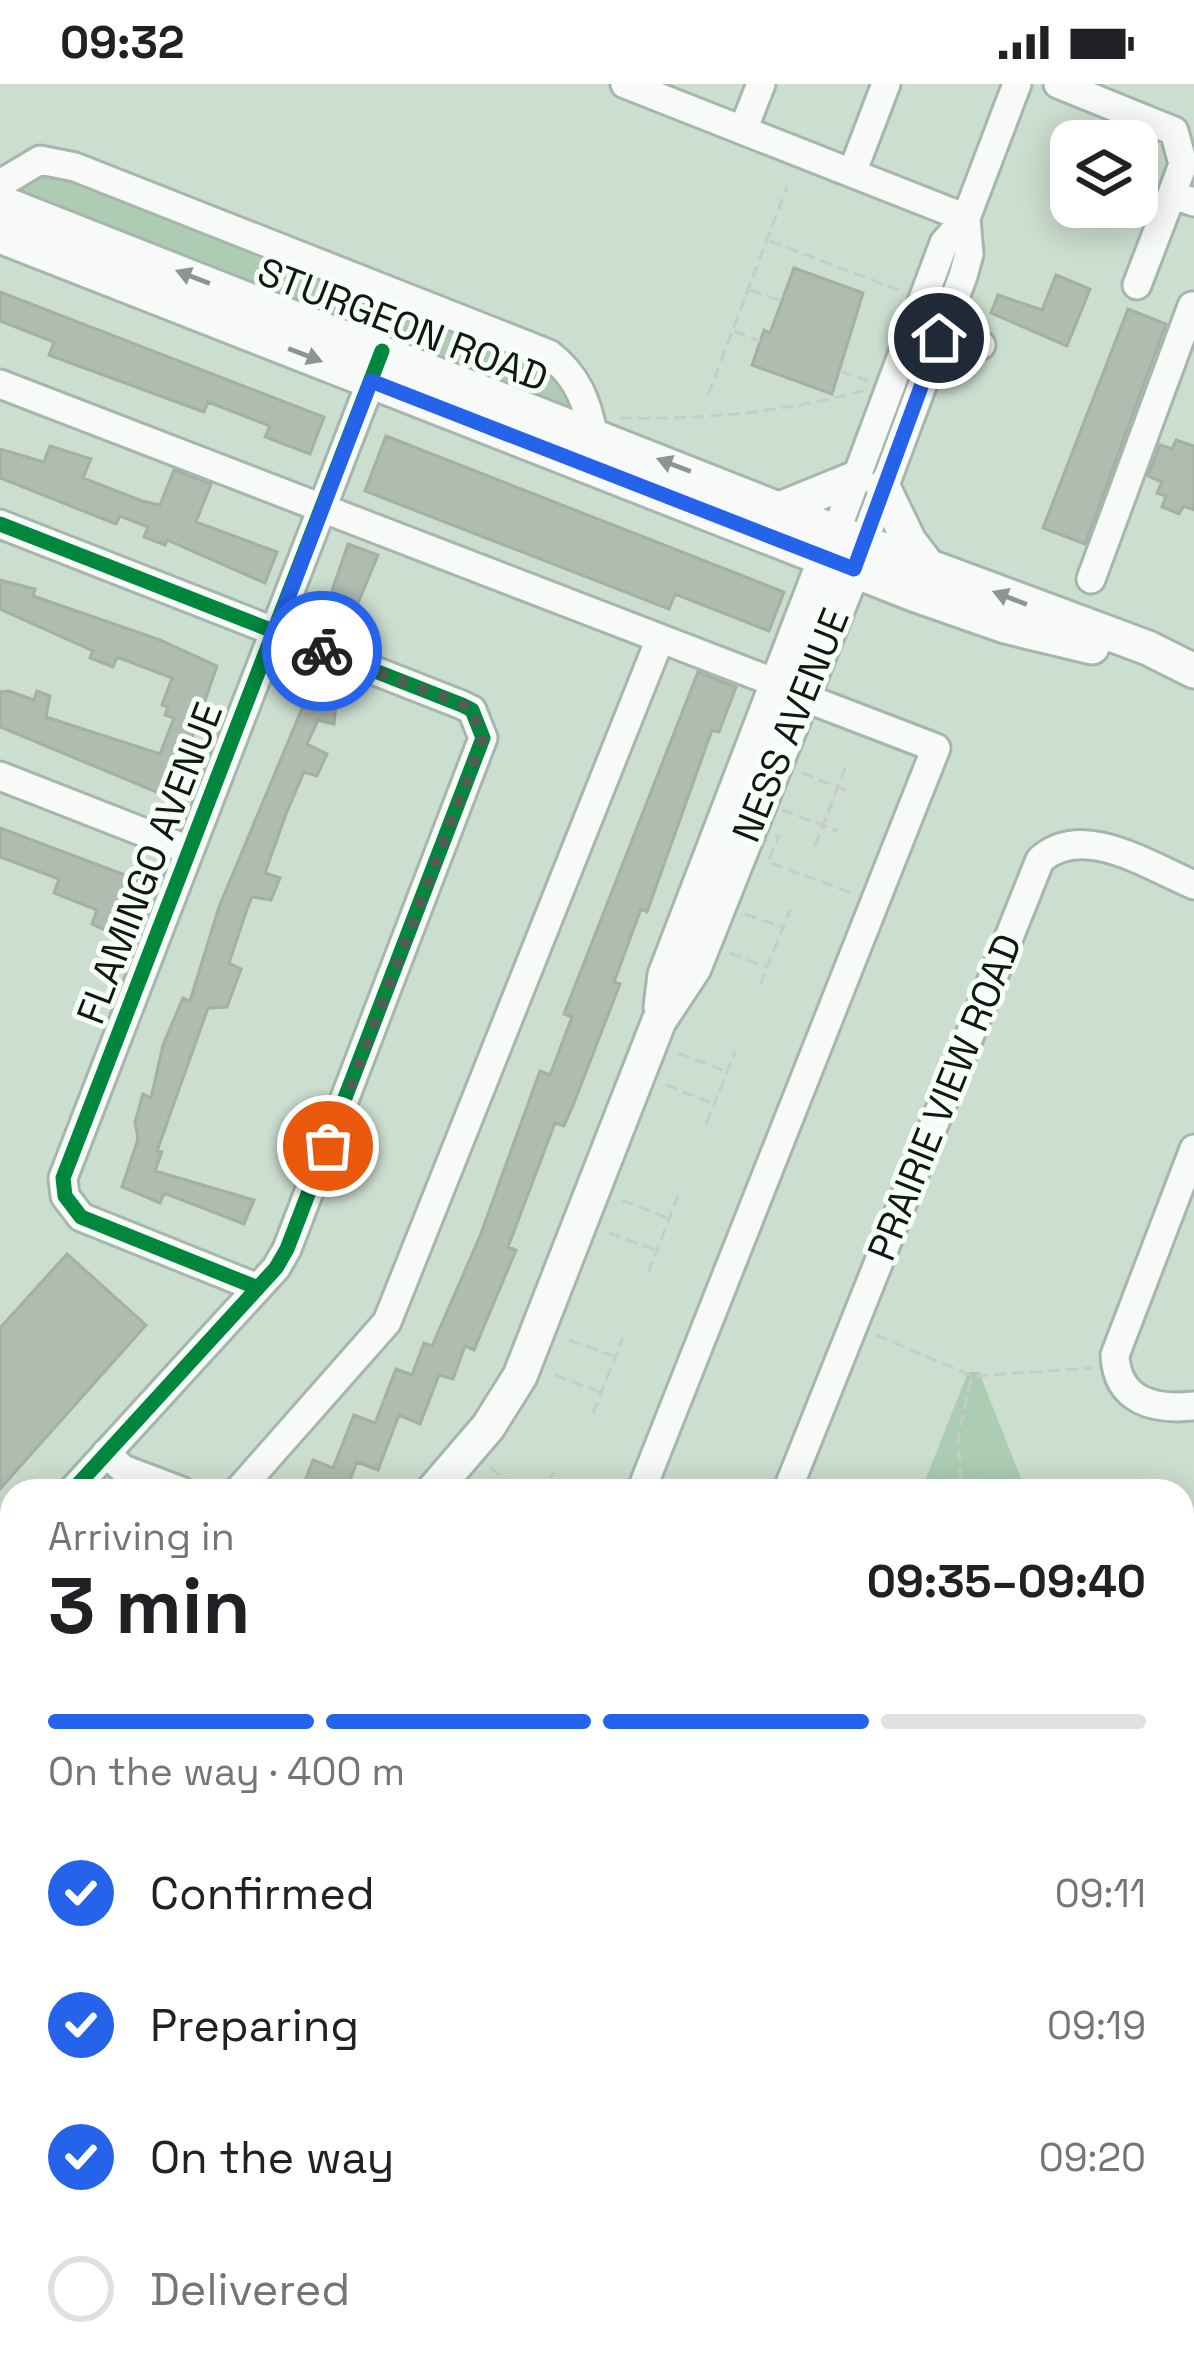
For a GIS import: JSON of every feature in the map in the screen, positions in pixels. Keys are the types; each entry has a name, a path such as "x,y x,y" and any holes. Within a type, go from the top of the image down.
{"main road":[{"name":"STURGEON ROAD","path":"0,202 377,366 922,580 1148,648 1182,667"},
{"name":"STURGEON ROAD","path":"0,236 377,366 606,426 782,508 845,550"},
{"path":"782,508 870,482 909,542 922,580 866,606 829,630"},
{"name":"NESS AVENUE","path":"790,690 829,630 845,550"},
{"name":"NESS AVENUE","path":"443,1479 488,1427 520,1376 659,1021 664,975 790,690 845,550"}],"street":[{"path":"625,84 966,218"},
{"path":"743,130 761,84"},
{"path":"852,173 886,84"},
{"name":"NESS AVENUE","path":"845,550 944,243 966,218 1018,84"},
{"path":"1058,84 1149,116 1174,131 1183,164 1183,198 1137,284"},
{"name":"STURGEON ROAD","path":"0,184 40,160 75,167 549,354 570,370 588,408 606,426"},
{"name":"NESS AVENUE","path":"870,482 926,371 952,304 969,254 966,218"},
{"path":"926,371 956,350 981,345 952,304"},
{"path":"1091,579 1192,306"},
{"name":"FLAMINGO AVENUE","path":"258,1288 81,1217 65,1196 63,1178 377,366"},
{"path":"0,384 936,748 646,1479"},
{"path":"0,524 462,704 472,710 483,738 287,1249 258,1288 83,1479"},
{"path":"249,1479 387,1322 660,639"},
{"path":"0,776 189,850"},
{"name":"PRAIRIE VIEW ROAD","path":"792,1479 1040,860 1055,846 1093,844 1194,885"},
{"path":"1194,1148 1118,1340 1116,1366 1137,1400 1165,1409 1194,1406"},
{"path":"106,1453 123,1469 149,1479"}],"path":[{"path":"708,395 787,187"},
{"path":"767,240 903,291"},
{"path":"748,289 782,302"},
{"path":"733,330 760,341"},
{"path":"840,371 870,382"},
{"path":"606,426 806,406 868,390"},
{"path":"787,767 851,792"},
{"path":"815,846 845,768"},
{"path":"772,806 837,831"},
{"path":"763,830 779,836 768,862 876,902"},
{"path":"733,910 783,928"},
{"path":"760,985 790,910"},
{"path":"718,948 767,968"},
{"path":"706,1124 735,1052"},
{"path":"678,1053 727,1071"},
{"path":"666,1085 714,1104"},
{"path":"648,1273 678,1196"},
{"path":"622,1200 669,1219"},
{"path":"610,1233 657,1250"},
{"path":"852,1326 973,1376 1116,1366"},
{"path":"593,1413 623,1337"},
{"path":"568,1340 615,1357"},
{"path":"555,1375 601,1392"},
{"path":"960,1479 958,1436 973,1376"},
{"path":"490,1467 504,1479"},
{"path":"549,1479 555,1472"}],"green space":[{"path":"40,160 549,354 593,434 0,236 0,184"},
{"path":"968,1372 979,1372 1021,1479 926,1479"}],"building":[{"path":"794,268 863,293 832,394 752,365 764,330 770,333"},
{"path":"1056,275 1090,289 1067,346 991,313 998,295 1042,310"},
{"path":"0,292 324,417 310,454 265,437 270,426 208,402 204,412 49,355 54,342 0,321"},
{"path":"1128,309 1166,324 1085,544 1043,528"},
{"path":"386,436 784,592 769,631 675,594 669,609 365,491"},
{"path":"1176,440 1194,446 1194,510 1184,506 1179,514 1162,507 1166,496 1157,493 1162,482 1148,476 1160,445 1172,449"},
{"path":"50,446 91,459 83,478 142,501 160,505 174,470 211,484 196,522 277,552 265,583 167,540 165,545 144,537 148,527 120,516 116,524 0,478 0,449 44,462"},
{"path":"348,544 378,555 358,603 332,591"},
{"path":"0,580 35,589 33,596 160,640 217,666 171,798 0,727 0,692 9,691 34,700 37,691 50,696 46,717 160,754 174,718 165,715 168,707 162,705 172,678 117,657 113,667 90,658 93,651 0,609"},
{"path":"698,672 736,687 719,732 712,730 647,912 641,909 614,982 620,984 574,1103 564,1126 555,1123 508,1247 516,1250 474,1350 465,1346 453,1379 439,1375 420,1424 399,1415 378,1470 357,1462 350,1479 306,1479 313,1460 333,1468 354,1415 375,1423 396,1369 412,1375 424,1343 432,1346 480,1236 540,1071 550,1075 572,1017 564,1014"},
{"path":"316,675 338,684 334,724 318,720 307,744 327,754 317,776 304,772 286,814 265,873 280,878 271,900 252,897 229,963 241,969 227,1007 208,1008 157,1151 162,1152 155,1171 254,1200 244,1224 164,1193 160,1203 122,1187 138,1139 135,1122 143,1094 151,1098 163,1045 183,998 190,1001 219,907"},
{"path":"0,828 138,880 119,937 92,924 97,910 54,893 59,879 0,857"},
{"path":"67,1254 146,1325 9,1479 0,1479 0,1328"}],"cycle path":[{"path":"258,1288 81,1217 65,1196 63,1178 382,351"},
{"path":"0,524 462,705 472,710 483,738 287,1249 276,1268 83,1479"}],"way so far":[{"path":"322,651 462,704 472,710 483,738 328,1146"}],"route":[{"path":"322,651 275,632 371,381 854,569 939,338"}]}
